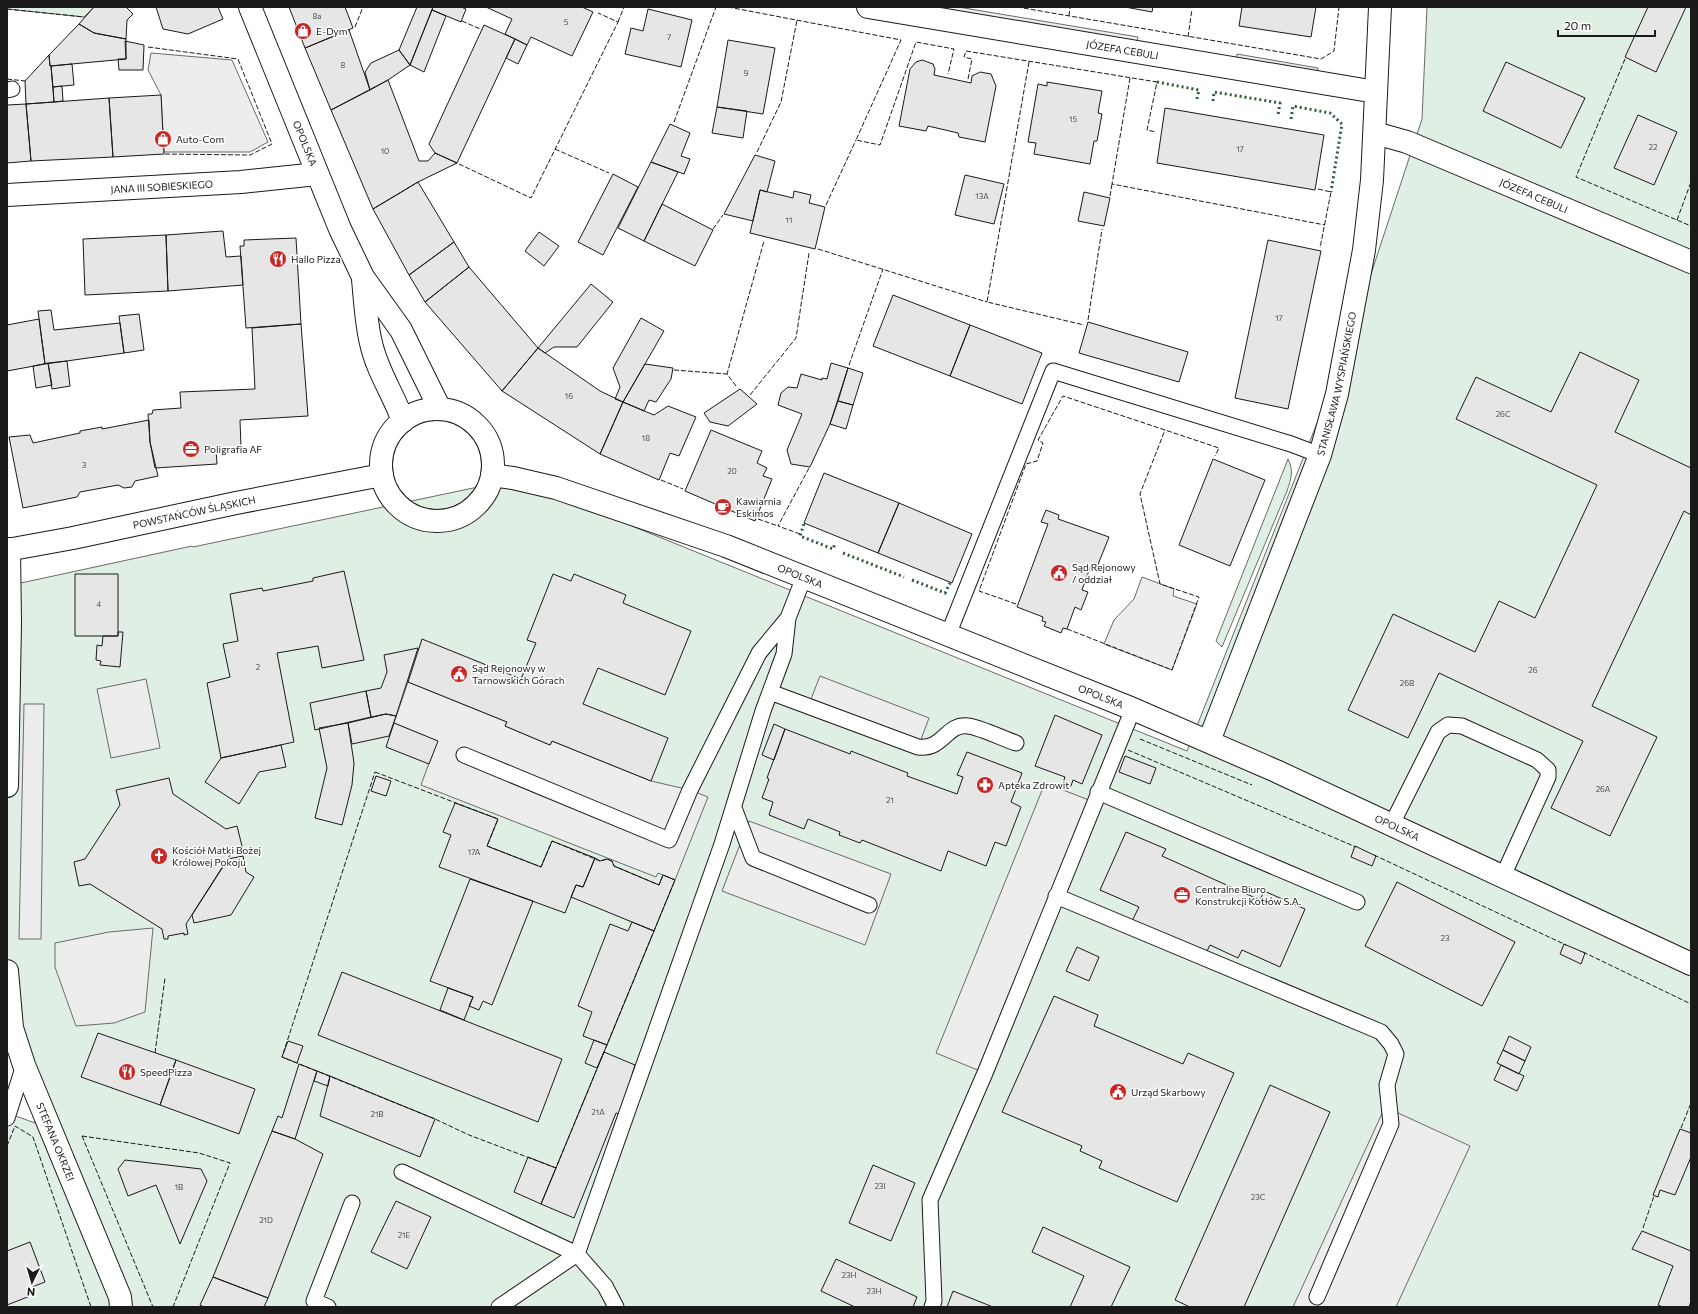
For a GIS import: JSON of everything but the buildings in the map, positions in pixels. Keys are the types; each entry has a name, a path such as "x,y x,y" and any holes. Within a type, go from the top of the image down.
{"street":[{"name":"OPOLSKA","path":"250,7 340,229 363,277 401,330 440,409"},
{"name":"JÓZEFA CEBULI","path":"868,7 1376,92"},
{"name":"STANISŁAWA WYSPIAŃSKIEGO","path":"1209,741 1320,455 1340,380 1364,250 1372,180 1380,7"},
{"name":"JÓZEFA CEBULI","path":"1375,133 1407,142 1691,262"},
{"name":"JANA III SOBIESKIEGO","path":"7,195 241,182 317,174"},
{"name":"OPOLSKA","path":"363,277 371,344 379,368 394,397 403,421"},
{"path":"440,409 459,413 475,424 486,439 492,456 492,475 486,493 474,507 462,515 448,520 433,521 419,518 406,512 395,501 387,489 382,475 382,455 389,436 403,421 420,412 440,409"},
{"name":"POWSTAŃCÓW ŚLĄSKICH","path":"8,549 73,538 243,501 382,475"},
{"name":"OPOLSKA","path":"492,475 513,478 556,488 726,546 1132,709 1209,741 1392,824 1691,964"},
{"path":"7,786 10,623 8,549"},
{"name":"STEFANA OKRZEI","path":"7,971 15,1066 120,1297 121,1307"}],"lane":[{"path":"948,635 1053,371 1291,444 1320,455"},
{"path":"499,1307 577,1254 734,808 770,692 784,654 788,618 804,577"},
{"path":"464,755 669,840 690,790 759,653 788,618"},
{"path":"770,692 918,747 938,744 947,733 953,729 968,726 1016,743"},
{"path":"932,1307 934,1301 930,1200 985,1073 1132,709"},
{"path":"1392,824 1438,732 1448,725 1462,726 1537,760 1548,770 1548,777 1503,876"},
{"path":"1098,792 1358,902"},
{"path":"734,808 753,858 870,905"},
{"path":"1056,896 1381,1032 1391,1044 1396,1054 1387,1085 1391,1124 1317,1297"},
{"path":"7,1118 15,1066"},
{"path":"402,1172 577,1254 605,1286 616,1307"},
{"path":"328,1307 314,1301 352,1203"}],"green space":[{"path":"7,7 94,7 84,17 7,9"},
{"path":"1427,7 1691,7 1691,1307 7,1307 7,1113 41,1125 7,1032 7,586 516,479 1187,751 1346,350 1422,119"},
{"path":"1288,459 1291,467 1291,479 1287,491 1222,647 1216,641"}],"shaded area":[{"path":"937,7 958,7 1138,37 1136,49 936,15"},
{"path":"151,53 232,60 268,142 250,152 164,152 161,95 148,70"},
{"path":"1237,54 1318,68 1316,81 1235,66"},
{"path":"1142,577 1174,589 1173,596 1197,604 1172,670 1104,644 1114,620 1134,599"},
{"path":"820,676 929,718 920,742 811,699"},
{"path":"146,679 160,748 111,758 97,689"},
{"path":"408,682 507,722 505,726 550,745 552,741 651,781 690,790 708,797 675,880 658,873 656,877 421,785 437,741 394,723"},
{"path":"24,704 44,704 41,939 19,939"},
{"path":"1045,783 1094,802 985,1073 936,1053"},
{"path":"749,821 891,874 865,945 722,891"},
{"path":"153,928 145,1012 114,1023 76,1026 55,967 55,943 109,932"},
{"path":"1385,1107 1470,1146 1396,1307 1293,1307"}],"hedge":[{"path":"1157,82 1199,90 1197,99"},
{"path":"1213,101 1214,92 1280,103 1278,115"},
{"path":"1291,119 1293,106 1330,113 1342,124 1331,192"},
{"path":"804,524 800,536 833,549 835,544"},
{"path":"843,553 904,577"},
{"path":"912,580 945,593 950,583"}],"fence":[{"path":"355,27 363,7"},
{"path":"618,22 624,7"},
{"path":"674,122 716,7"},
{"path":"728,7 901,40 856,140 880,145 916,42 954,49 948,74"},
{"path":"1017,7 1321,59 1334,51 1339,7"},
{"path":"1069,16 1070,7"},
{"path":"7,9 84,17"},
{"path":"1188,37 1192,9"},
{"path":"459,164 531,198 618,22 598,13"},
{"path":"757,152 781,102 797,20"},
{"path":"462,21 480,29"},
{"path":"148,47 238,59 272,144 250,155 164,154"},
{"path":"968,79 972,59 964,57 966,51 1157,82 1147,130 1156,132"},
{"path":"1625,59 1576,177 1691,226"},
{"path":"1029,62 987,302 1084,325"},
{"path":"1130,78 1112,184 1325,225"},
{"path":"7,79 25,81"},
{"path":"826,205 856,140"},
{"path":"555,149 609,173"},
{"path":"1677,220 1691,182"},
{"path":"1110,196 1112,184"},
{"path":"1318,189 1331,192 1320,248"},
{"path":"713,229 723,215"},
{"path":"1088,320 1102,229"},
{"path":"736,386 727,374 764,241"},
{"path":"818,249 987,302"},
{"path":"750,395 796,338 809,253"},
{"path":"849,365 883,269"},
{"path":"674,370 727,374"},
{"path":"1016,604 979,591 1026,464 1037,461 1043,443 1038,440 1063,396 1219,448 1215,456"},
{"path":"1067,629 1172,670 1199,597 1160,584 1140,494 1165,430"},
{"path":"800,534 778,526 809,468"},
{"path":"661,480 683,489"},
{"path":"758,519 778,526"},
{"path":"1140,739 1252,785"},
{"path":"1128,750 1356,847"},
{"path":"375,772 498,819 487,846 541,867 552,841 600,861 607,859 612,861 614,866 659,885 663,875 675,880 556,1168 469,1135 435,1119 282,1057 375,772"},
{"path":"1374,855 1566,945"},
{"path":"1583,952 1691,1004"},
{"path":"155,1053 165,978"},
{"path":"1681,1128 1691,1103"},
{"path":"7,1146 15,1126 33,1137 91,1307"},
{"path":"82,1136 199,1153 230,1163 173,1307"},
{"path":"82,1136 153,1307"},
{"path":"1643,1228 1654,1196"}],"place":[{"name":"E-Dym","path":"303,31"},
{"name":"Auto-Com","path":"163,139"},
{"name":"Hallo Pizza","path":"278,259"},
{"name":"Poligrafia AF","path":"191,449"},
{"name":"Kawiarnia Eskimos","path":"723,507"},
{"name":"Sąd Rejonowy / oddział","path":"1059,573"},
{"name":"Sąd Rejonowy w Tarnowskich Górach","path":"459,674"},
{"name":"Apteka Zdrowit","path":"985,785"},
{"name":"Kościół Matki Bożej Królowej Pokoju","path":"159,856"},
{"name":"Centralne Biuro Konstrukcji Kotłów S.A.","path":"1182,895"},
{"name":"SpeedPizza","path":"127,1072"},
{"name":"Urząd Skarbowy","path":"1118,1092"}]}
